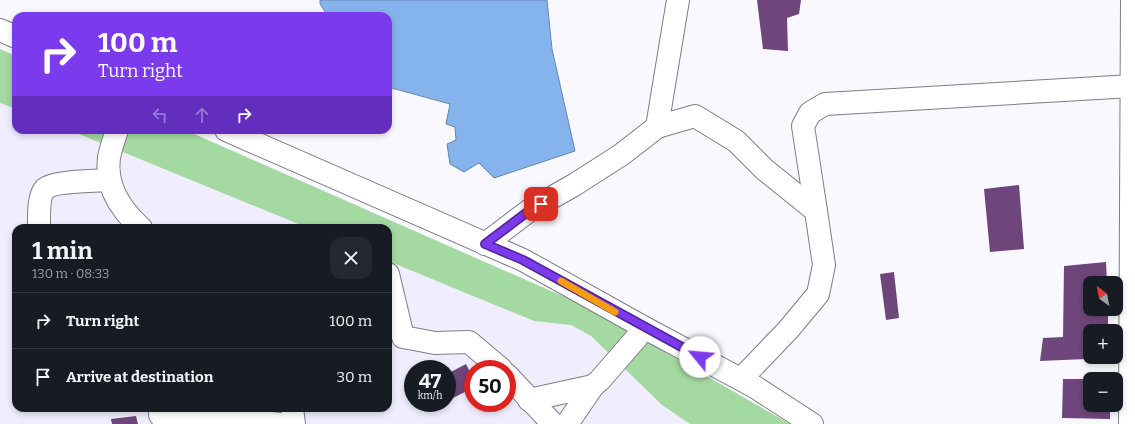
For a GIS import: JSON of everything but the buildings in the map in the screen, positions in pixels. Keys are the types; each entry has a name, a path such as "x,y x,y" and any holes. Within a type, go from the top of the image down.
{"main road":[{"path":"657,127 678,0"},
{"path":"1130,424 1132,0"},
{"path":"0,30 12,35"},
{"path":"741,379 788,330 818,294 824,265 802,126 810,112 824,104 1132,86"},
{"path":"485,244 530,210 574,185 621,155 657,127 695,116 736,141 764,169 816,211"},
{"path":"116,134 109,158 109,180 117,201 137,224"},
{"path":"235,134 523,260 645,328 741,379 812,424"},
{"path":"39,224 40,199 45,189 54,184 109,180"},
{"path":"392,291 403,337 435,343 469,342 490,360"},
{"path":"567,424 593,386 600,380 645,328"},
{"path":"516,385 554,424"},
{"path":"529,400 593,386"},
{"path":"160,412 160,415 164,420 206,415 279,424"},
{"path":"292,412 294,424"}],"shaded area":[{"path":"0,103 12,108 12,134 79,134 298,224 12,224 12,412 392,412 392,263 534,321 571,325 591,336 662,405 690,424 0,424"}],"green space":[{"path":"0,49 12,54 12,108 0,103"},
{"path":"79,134 194,134 585,306 790,424 690,424 662,405 591,336 571,325 534,321 392,263 392,224 298,224"}],"water":[{"path":"320,0 547,0 552,49 575,151 494,178 479,163 464,172 450,164 447,144 456,140 455,127 446,124 450,104 392,88 392,12 325,12 320,4"}],"slow traffic":[{"path":"561,281 615,312"}],"route":[{"path":"541,204 530,210 485,244 523,260 700,357"}]}
